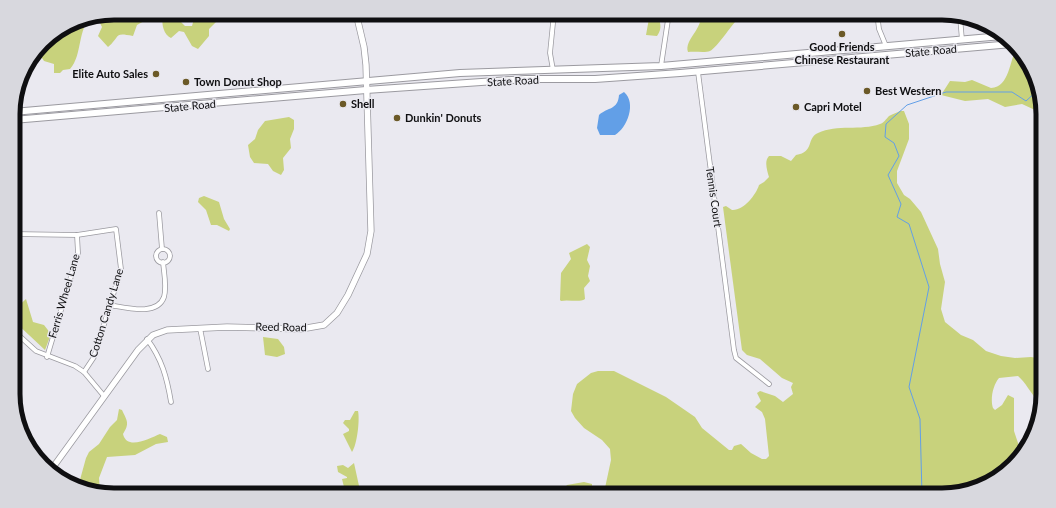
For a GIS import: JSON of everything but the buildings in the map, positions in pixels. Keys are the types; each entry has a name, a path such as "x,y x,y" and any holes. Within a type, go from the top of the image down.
{"main road":[{"name":"State Road","path":"20,111 460,73 660,66 995,37"},
{"name":"State Road","path":"20,119 366,90 524,79 595,79 698,72 1006,45"}],"street":[{"name":"Reed Road","path":"54,466 147,339 162,330 200,328 308,328 324,325 337,313 367,254 370,239 371,216 366,90 367,81 364,47 358,20"},
{"path":"553,20 550,53 553,70"},
{"path":"660,66 668,20"},
{"path":"878,20 879,29 886,46"},
{"path":"960,22 962,40"},
{"path":"807,53 808,62"},
{"path":"716,61 717,70"},
{"path":"524,79 525,70"},
{"name":"Tennis Court","path":"698,72 730,323 736,358 769,384"},
{"path":"159,214 162,249"},
{"name":"Cotton Candy Lane","path":"77,235 116,229 121,269 94,357 84,372"},
{"path":"20,234 77,235"},
{"name":"Ferris Wheel Lane","path":"47,356 78,252 77,235"},
{"path":"162,249 166,250 169,255 168,259 163,262"},
{"path":"162,249 157,252 156,256 159,261 163,262"},
{"path":"110,304 139,309 154,307 160,303 164,297 165,288 163,262"},
{"path":"200,328 208,369"},
{"path":"20,336 36,351 75,366 84,372 104,396"},
{"path":"147,339 163,366 171,402"}],"green space":[{"path":"146,20 137,25 133,36 122,34 118,36 108,47 98,36 102,27 99,21"},
{"path":"162,20 169,20 173,22 180,21 185,26 192,26 194,20 218,20 209,29 209,36 198,49 192,46 184,32 179,31 171,38 169,37 165,32"},
{"path":"649,20 659,20 660,28 657,36 646,35"},
{"path":"701,20 737,20 710,51 688,52 687,48"},
{"path":"86,25 77,56 70,69 63,70 60,73 54,73 54,64 44,61 42,58 38,59 47,47 57,39 78,27"},
{"path":"1014,53 1029,78 1033,89 1036,110 1022,104 1005,107 988,99 965,101 941,95 950,81 965,82 972,80 991,88 1002,83 1008,72"},
{"path":"900,111 904,111 909,124 909,139 897,171 897,183 904,195 910,199 921,212 938,249 945,282 941,309 945,322 961,335 973,340 986,351 1001,356 1015,358 1036,358 1036,398 1018,376 999,378 995,384 993,392 992,404 995,410 1002,405 1008,395 1014,398 1014,431 1019,447 1017,451 1009,461 984,478 972,483 949,488 605,488 611,460 610,449 602,440 584,428 571,411 573,394 577,384 591,373 598,371 614,371 666,397 695,417 702,428 729,450 732,450 734,446 741,444 751,453 762,459 766,459 769,456 765,419 762,412 755,407 761,401 757,393 760,391 775,396 783,402 793,394 791,387 793,383 782,378 760,359 747,355 742,350 723,207 726,206 732,210 736,210 748,202 759,185 769,177 766,163 769,156 781,156 791,161 796,155 806,151 814,135 818,133 825,130 873,126 884,122 889,116"},
{"path":"289,117 294,120 294,129 290,139 291,148 283,158 284,170 281,175 273,171 268,164 254,163 250,157 248,145 255,139 258,130 265,121"},
{"path":"204,196 219,202 224,219 230,229 229,231 217,225 211,225 206,210 198,202 199,198"},
{"path":"587,244 590,247 587,260 590,266 588,276 590,281 584,288 585,299 580,301 561,301 561,273 571,259 569,253"},
{"path":"26,299 33,322 44,325 51,334 45,350 20,327 20,304"},
{"path":"263,337 278,339 284,347 285,354 277,357 265,355"},
{"path":"119,409 122,410 127,424 123,434 125,439 129,442 139,442 160,434 167,437 168,442 156,444 135,455 107,457 99,478 100,487 80,482 89,452 99,444 110,427 117,420"},
{"path":"355,411 358,411 359,415 357,438 352,452 343,434 349,431 349,429 343,423 345,420 350,420"},
{"path":"354,463 359,488 344,488 342,479 347,477 338,472 337,466 343,465 348,468"},
{"path":"584,482 592,484 592,488 565,488 567,485"}],"water":[{"path":"624,92 630,102 627,121 615,135 600,135 597,128 599,115 615,106 619,95"}],"waterway":[{"path":"922,488 920,419 909,387 929,287 909,224 897,217 901,204 888,175 899,156 894,143 885,137 886,124 907,105 946,92 1012,92 1026,101 1034,94"}],"place":[{"name":"Good Friends Chinese Restaurant","path":"842,34"},
{"name":"Elite Auto Sales","path":"156,74"},
{"name":"Town Donut Shop","path":"186,82"},
{"name":"Best Western","path":"867,91"},
{"name":"Shell","path":"343,104"},
{"name":"Capri Motel","path":"796,107"},
{"name":"Dunkin' Donuts","path":"397,118"}]}
